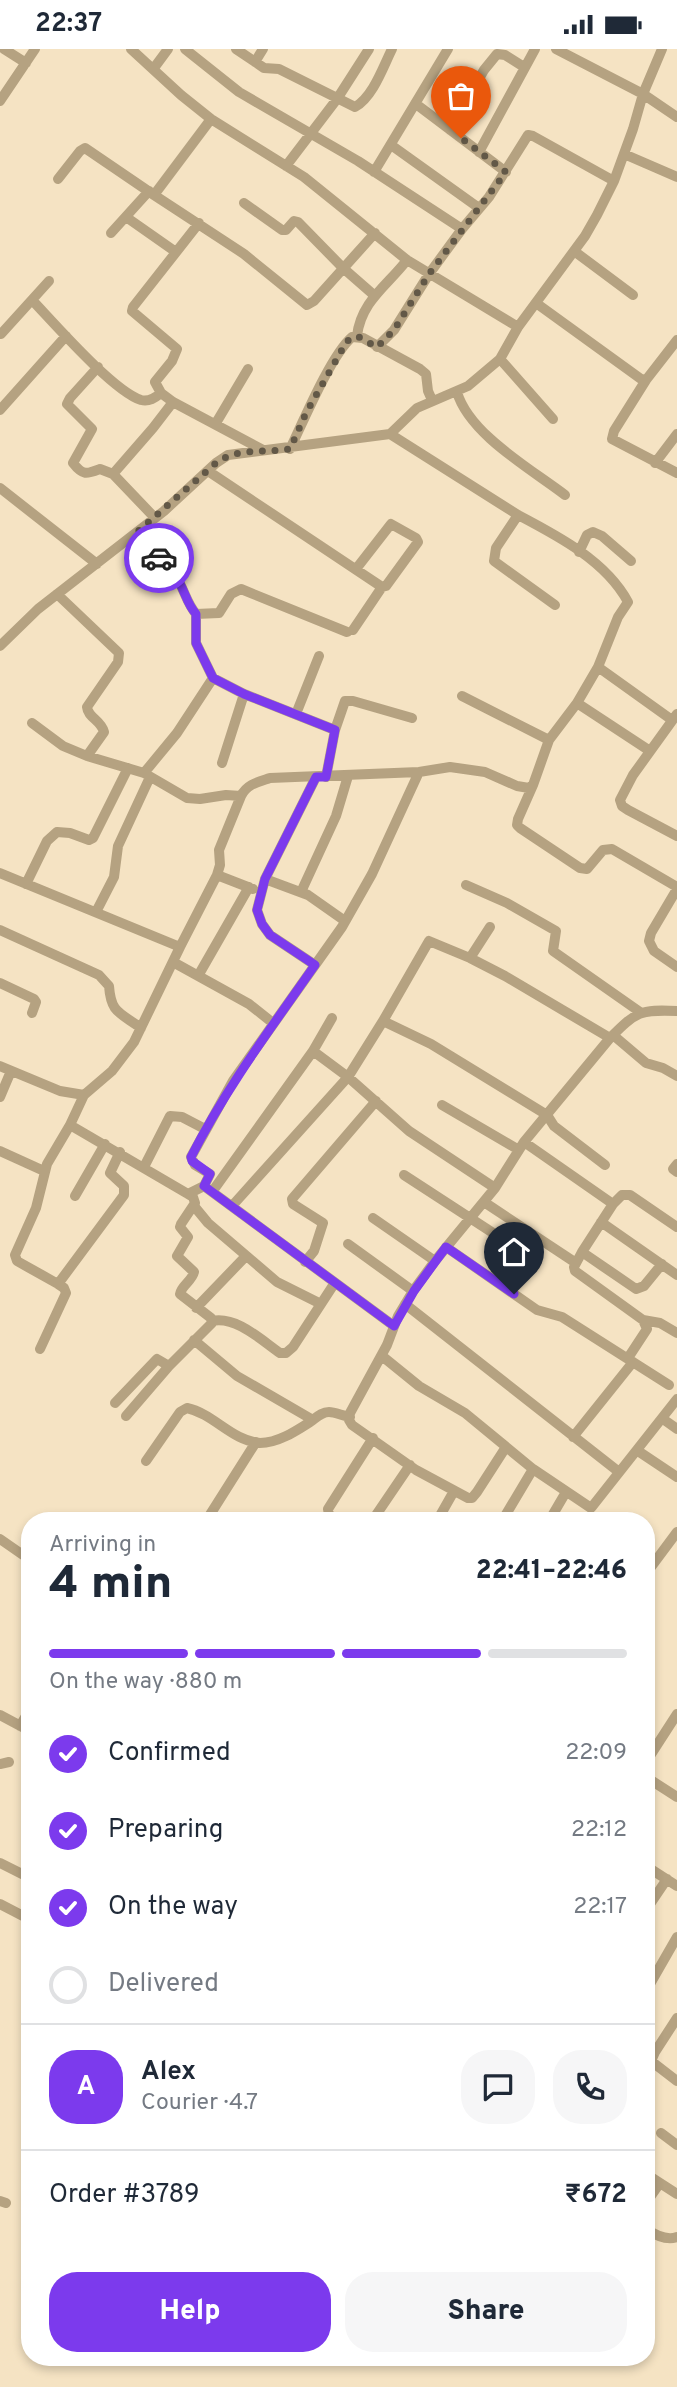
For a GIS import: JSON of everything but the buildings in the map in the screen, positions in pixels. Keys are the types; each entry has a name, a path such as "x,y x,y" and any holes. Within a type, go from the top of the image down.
{"street":[{"path":"4,49 26,63"},
{"path":"0,101 35,49"},
{"path":"131,49 211,119 304,177 407,260 518,327"},
{"path":"154,68 168,49"},
{"path":"185,49 239,92 311,132 462,229"},
{"path":"236,49 268,70 279,69 350,106 359,106 391,52 378,49"},
{"path":"255,62 263,49"},
{"path":"374,172 448,49"},
{"path":"479,152 535,49"},
{"path":"556,49 643,94 677,117"},
{"path":"0,646 38,608 136,533 228,455 390,434 417,408 457,392 500,359 518,327 597,215 614,181 643,94 663,49"},
{"path":"286,166 337,99 365,50"},
{"path":"450,129 484,70 497,54 505,55 524,67"},
{"path":"416,104 506,172"},
{"path":"111,233 152,193 211,119"},
{"path":"377,347 394,330 429,274 506,172 525,138 530,135 614,181"},
{"path":"391,145 480,208"},
{"path":"58,179 85,148 244,254 307,305 314,301 375,233"},
{"path":"624,154 677,177"},
{"path":"244,203 282,230 297,221 342,268 374,296"},
{"path":"126,217 176,252"},
{"path":"199,223 132,311 177,349 172,361 155,382 161,393 265,451"},
{"path":"574,251 633,295"},
{"path":"290,449 306,413 339,353 347,341 357,336 364,309 407,260"},
{"path":"0,345 0,334 49,281"},
{"path":"32,300 98,367 138,398 149,400 161,393"},
{"path":"536,303 637,377 646,380"},
{"path":"0,410 66,336"},
{"path":"357,336 426,374 432,400"},
{"path":"677,339 646,380 612,436 617,442 677,473"},
{"path":"500,359 553,419"},
{"path":"98,367 67,404 92,429 75,456 75,465 86,474 100,469 109,472"},
{"path":"216,423 248,369"},
{"path":"457,392 470,417 488,436 565,495"},
{"path":"109,472 153,428 173,402"},
{"path":"390,434 579,552 607,572 621,588 628,602 618,617 598,667 577,703 549,740 517,823 520,828 580,868 587,869 603,850 612,849 677,888 649,940 654,951 677,967"},
{"path":"655,463 677,434"},
{"path":"94,461 155,517"},
{"path":"208,471 382,587"},
{"path":"0,488 96,564"},
{"path":"518,515 496,548 494,561 555,605"},
{"path":"196,614 219,613 231,594 240,589 350,631 418,542 416,538 391,524 356,569"},
{"path":"579,552 587,535 593,532 602,536 631,562"},
{"path":"136,533 174,574 187,604 196,614 196,643 213,678 244,694 335,730"},
{"path":"57,594 119,653 118,662 87,707 89,714 101,724 104,731 87,756"},
{"path":"296,714 319,656"},
{"path":"598,667 675,717 633,775 620,800 622,806 628,810 677,836"},
{"path":"96,912 114,877 118,846 147,775 213,678"},
{"path":"222,763 244,694"},
{"path":"462,696 549,740"},
{"path":"315,965 265,929 257,910 265,879 321,777 343,703 349,700 412,718"},
{"path":"577,703 650,751"},
{"path":"32,723 63,745 87,756 147,775 187,797 200,799 241,796"},
{"path":"26,884 47,841 57,832 71,832 89,840 93,838 128,768"},
{"path":"40,1349 66,1293 58,1284 15,1259 41,1192 44,1171 84,1095 112,1070 134,1042 217,874 220,865 219,850 247,787 270,778 348,776 450,768 472,769 524,788 533,785"},
{"path":"208,1189 210,1174 195,1165 191,1157 205,1129 233,1081 345,921 372,874 419,772"},
{"path":"301,892 336,816 348,776"},
{"path":"0,873 180,947"},
{"path":"217,874 261,892"},
{"path":"265,879 317,900 345,921"},
{"path":"466,885 556,931 553,951 640,1012 677,1011"},
{"path":"198,976 248,887"},
{"path":"470,958 490,927"},
{"path":"0,930 99,975 109,986 109,997 115,1009 141,1028"},
{"path":"232,1206 348,1077 429,941 505,976 611,1037 646,1063 663,1067 677,1076"},
{"path":"173,962 249,1004 273,1023"},
{"path":"0,983 34,999 36,1002 32,1013"},
{"path":"506,1447 472,1498 454,1491 410,1465 352,1425 350,1417 405,1304 435,1261 495,1188 522,1146 611,1037 640,1012"},
{"path":"188,1194 208,1189 313,1051 332,1018"},
{"path":"383,1021 431,1044 547,1115 560,1131 606,1165"},
{"path":"313,1051 348,1077 409,1131 495,1188"},
{"path":"0,1066 60,1091 84,1095"},
{"path":"0,1097 11,1071"},
{"path":"305,1262 314,1251 323,1223 293,1204 292,1199 376,1101"},
{"path":"442,1105 522,1146 613,1204"},
{"path":"144,1167 170,1116 182,1117 205,1129"},
{"path":"70,1125 120,1152 195,1199 194,1206 181,1224 188,1237 177,1253 179,1259 194,1272 180,1291 182,1297 212,1321 223,1320 236,1324 280,1353 286,1353 293,1347 334,1284"},
{"path":"75,1196 106,1144"},
{"path":"0,1151 44,1171"},
{"path":"58,1284 124,1195 124,1186 110,1173 120,1152"},
{"path":"677,1164 673,1169 677,1172"},
{"path":"404,1175 533,1259"},
{"path":"208,1189 394,1326"},
{"path":"676,1222 630,1195 622,1195 613,1204 582,1252 575,1271 643,1320 660,1323 677,1333"},
{"path":"484,1202 576,1263"},
{"path":"194,1206 208,1223 285,1288 311,1297 321,1304"},
{"path":"373,1218 435,1261"},
{"path":"601,1222 677,1275"},
{"path":"348,1244 414,1291"},
{"path":"446,1247 537,1310 562,1317 669,1385"},
{"path":"582,1252 636,1289 645,1286 662,1264"},
{"path":"196,1308 247,1257"},
{"path":"405,1304 619,1472"},
{"path":"573,1437 630,1360 647,1329 643,1320"},
{"path":"126,1416 169,1366 211,1326 212,1321"},
{"path":"194,1340 237,1376 313,1420"},
{"path":"382,1356 419,1386 465,1413 533,1469 590,1508"},
{"path":"115,1403 157,1359 169,1366"},
{"path":"588,1512 677,1399"},
{"path":"146,1461 180,1412 187,1408 256,1443 275,1441 329,1412 350,1417"},
{"path":"663,1419 677,1429"},
{"path":"327,1512 373,1438"},
{"path":"212,1512 256,1443"},
{"path":"638,1451 677,1477"},
{"path":"378,1512 410,1465"},
{"path":"507,1512 533,1469"},
{"path":"441,1512 454,1491"},
{"path":"554,1512 566,1492"},
{"path":"655,1562 677,1532"},
{"path":"0,1539 21,1554"},
{"path":"655,1748 677,1714"},
{"path":"0,1715 21,1727"},
{"path":"655,1783 677,1797"},
{"path":"0,1863 21,1874"},
{"path":"655,1871 677,1886"},
{"path":"655,1897 667,1879"},
{"path":"0,1904 21,1915"},
{"path":"655,1975 677,1937"},
{"path":"655,2051 677,2018"},
{"path":"655,2064 677,2081"},
{"path":"661,2133 677,2145"},
{"path":"655,2179 677,2194"},
{"path":"655,2190 660,2183"},
{"path":"655,2234 673,2239 677,2237"}],"way so far":[{"path":"159,558 136,533 228,455 245,451 290,449 306,413 347,341 357,336 377,347 394,330 429,274 506,172 461,138"}],"route":[{"path":"159,558 174,574 187,604 196,614 196,643 213,678 244,694 335,730 326,777 316,777 265,879 257,910 270,935 315,965 233,1081 205,1129 191,1157 195,1165 210,1174 204,1186 394,1326 414,1291 446,1247 514,1294"}]}
